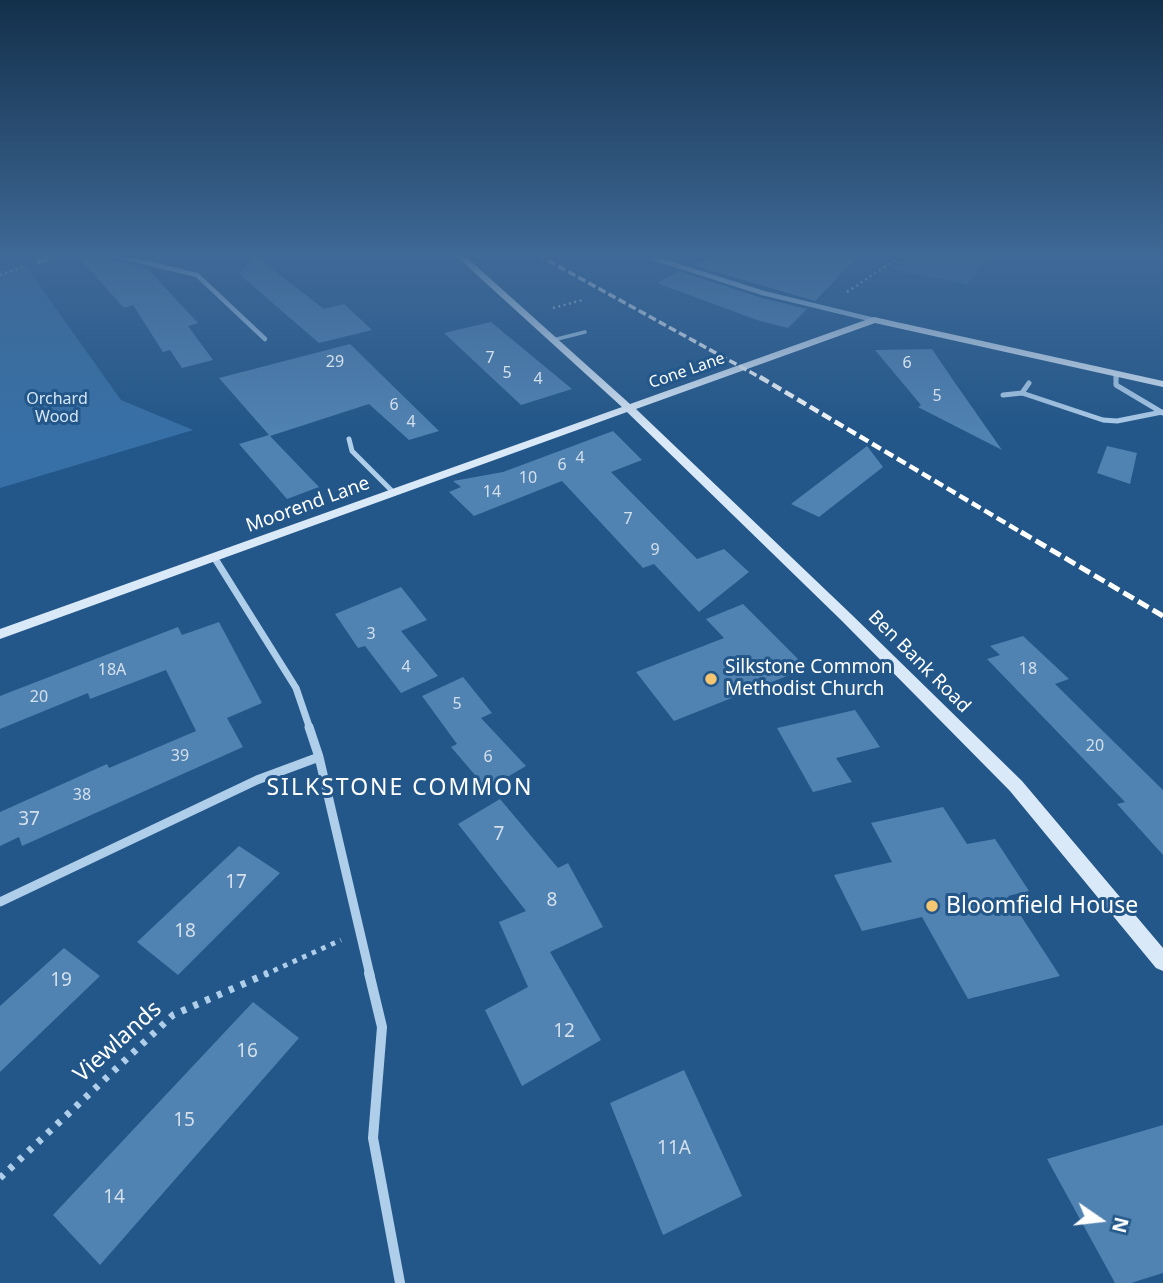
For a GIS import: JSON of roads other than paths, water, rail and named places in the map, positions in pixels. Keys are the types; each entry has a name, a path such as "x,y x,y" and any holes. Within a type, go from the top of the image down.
{"street":[{"path":"239,315 265,339"},
{"name":"Ben Bank Road","path":"525,315 629,408 1016,786 1163,962"},
{"path":"853,315 1163,384"},
{"name":"Cone Lane","path":"629,408 874,320"},
{"path":"1116,374 1116,385 1163,412"},
{"path":"1022,393 1030,383"},
{"path":"1003,395 1022,393 1103,420 1117,421 1163,412"},
{"name":"Moorend Lane","path":"0,634 629,408"},
{"path":"349,439 352,451 394,493"},
{"path":"214,557 296,688 319,757 382,1027 373,1138 401,1283"},
{"path":"0,902 257,780 319,757"}],"lane":[{"path":"553,340 585,332"}],"railway":[{"path":"647,315 763,379"},
{"path":"760,377 1024,534"},
{"path":"1021,532 1163,616"}],"place":[{"name":"Silkstone Common Methodist Church","path":"711,679"},
{"name":"Bloomfield House","path":"932,906"}],"district":[{"name":"SILKSTONE COMMON","path":"400,788"}],"park label":[{"name":"Orchard Wood","path":"57,408"}]}
